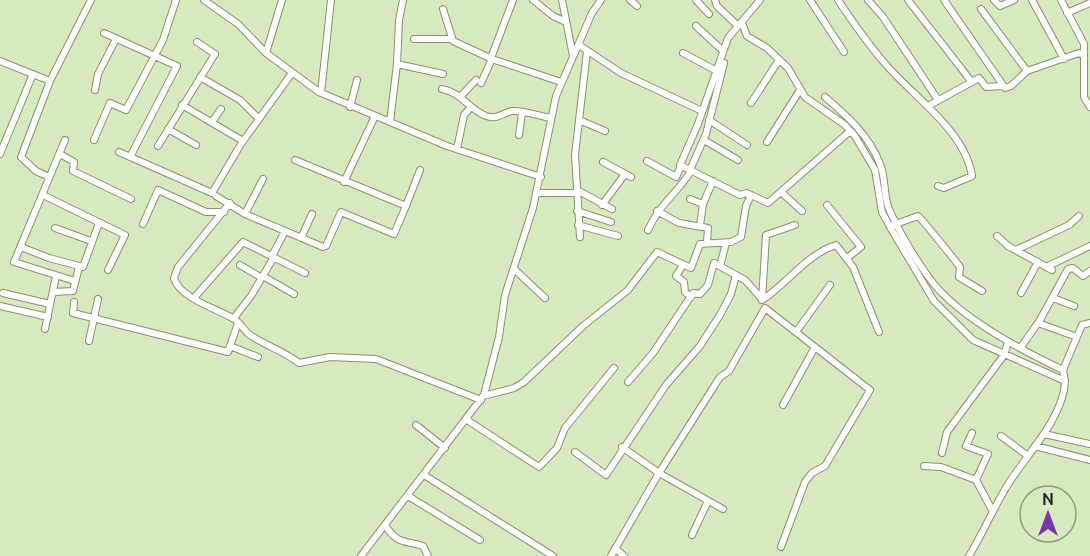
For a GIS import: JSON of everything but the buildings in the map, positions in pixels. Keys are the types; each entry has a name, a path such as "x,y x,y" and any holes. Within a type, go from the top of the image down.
{"street":[{"path":"49,177 36,171 21,157 50,81 91,0"},
{"path":"94,140 110,103 126,110 163,40 176,0"},
{"path":"204,0 238,24 266,53 321,93 350,107 457,149 541,177"},
{"path":"266,53 282,0"},
{"path":"321,93 331,0"},
{"path":"390,122 397,64 399,20 403,0"},
{"path":"461,96 479,82 491,58 513,0"},
{"path":"533,0 553,16 566,22"},
{"path":"562,0 573,57"},
{"path":"361,556 482,398 499,337 505,295 541,177 550,118 561,82 592,13 601,0"},
{"path":"630,0 637,6"},
{"path":"696,0 709,14"},
{"path":"715,0 717,6 742,25 747,36 762,44 792,74 805,97 847,122 849,132 881,182"},
{"path":"648,230 657,211 679,190 686,169 709,120 722,50 760,0"},
{"path":"810,0 844,52"},
{"path":"838,0 881,60 951,131 972,174 944,188 938,186"},
{"path":"868,0 883,17 938,100"},
{"path":"908,0 972,81"},
{"path":"944,0 1002,86"},
{"path":"994,0 1000,6 1014,0"},
{"path":"1032,0 1064,59"},
{"path":"1061,0 1082,40 1084,97 1090,106"},
{"path":"1067,13 1090,3"},
{"path":"443,9 451,39"},
{"path":"981,9 1027,71"},
{"path":"696,26 722,50"},
{"path":"104,33 177,66 130,157"},
{"path":"95,90 98,74 116,39"},
{"path":"414,39 451,39 491,58 561,82"},
{"path":"158,146 215,54 197,42"},
{"path":"579,45 621,73 702,111"},
{"path":"580,237 575,155 587,51"},
{"path":"683,52 716,76"},
{"path":"928,106 979,78 986,87 1007,88 1027,71 1079,53 1083,55"},
{"path":"751,103 779,60"},
{"path":"647,161 676,177 686,169 699,140 702,111 716,76 724,63"},
{"path":"1,64 50,81"},
{"path":"397,64 444,74"},
{"path":"119,152 212,193 243,141 292,73"},
{"path":"0,154 33,74"},
{"path":"200,77 240,100 259,119"},
{"path":"350,107 357,80"},
{"path":"442,89 461,96 471,107 495,117 503,117 511,111 550,118"},
{"path":"767,142 801,90"},
{"path":"825,97 871,147 881,165 882,212 942,293 1007,343 1021,348 1064,375"},
{"path":"182,105 243,141"},
{"path":"457,149 464,116 471,107"},
{"path":"212,122 221,109"},
{"path":"519,135 522,113"},
{"path":"344,182 375,116"},
{"path":"579,120 605,131"},
{"path":"709,120 747,145"},
{"path":"168,129 196,145"},
{"path":"686,169 740,195 751,195 768,203 806,167 849,132"},
{"path":"65,140 15,263 75,281"},
{"path":"699,140 738,160"},
{"path":"60,154 74,162 73,171 131,199"},
{"path":"295,160 406,206"},
{"path":"602,205 628,176 603,162"},
{"path":"216,196 245,214 326,246 343,212 394,234 420,170"},
{"path":"245,214 263,179"},
{"path":"700,225 702,204 713,181"},
{"path":"144,224 158,190 206,212 224,212"},
{"path":"537,193 577,191 612,209"},
{"path":"781,192 802,211"},
{"path":"44,195 125,235 108,270"},
{"path":"230,203 208,233 191,248 176,272 176,285 213,310 236,321 252,337 301,364 330,357 376,359 482,398 514,388 524,382 582,326 628,290 657,252 692,268 700,244 726,243 741,237 746,206 751,195"},
{"path":"690,199 702,204"},
{"path":"827,205 861,247 847,258"},
{"path":"577,211 611,222"},
{"path":"657,211 679,223 700,225 709,229 707,242"},
{"path":"301,238 312,214"},
{"path":"893,225 918,216 924,219 938,242 960,267 959,277 982,291"},
{"path":"1016,250 1070,225 1078,216"},
{"path":"21,247 83,267 99,223"},
{"path":"578,225 618,236"},
{"path":"762,300 766,235 795,225"},
{"path":"893,225 934,301 973,340 1064,375"},
{"path":"55,228 91,241"},
{"path":"74,302 72,313 228,352 236,321 285,231"},
{"path":"997,236 1016,250 1049,268 1090,246"},
{"path":"194,298 243,242 305,273"},
{"path":"720,266 726,243"},
{"path":"762,300 780,288 807,260 835,245 847,258 865,294 879,332"},
{"path":"1021,293 1038,262"},
{"path":"628,382 653,353 693,293 700,294 708,285 714,263 755,288 765,308 869,388 870,392 825,466 812,473 805,482 781,547"},
{"path":"240,265 294,294"},
{"path":"683,265 676,276 684,282 685,292 691,297"},
{"path":"53,292 73,291 79,267"},
{"path":"1021,348 1053,298 1068,269 1073,268 1083,276 1090,271"},
{"path":"514,269 545,298"},
{"path":"575,452 604,475 666,385 700,346 731,294 736,275"},
{"path":"45,329 56,276"},
{"path":"796,332 830,285"},
{"path":"3,294 50,304"},
{"path":"1053,298 1074,306"},
{"path":"89,341 98,299"},
{"path":"0,306 48,317"},
{"path":"611,556 659,473 720,377 729,371 765,308"},
{"path":"1038,323 1077,337"},
{"path":"969,556 992,510 1044,434 1059,404 1064,375 1077,337 1082,325 1090,323"},
{"path":"942,453 947,432 1005,353 1007,343"},
{"path":"230,346 258,357"},
{"path":"783,405 798,382 815,347"},
{"path":"466,420 540,467 557,448 565,428 614,368"},
{"path":"416,425 445,448"},
{"path":"972,433 966,446 988,454 976,480"},
{"path":"1044,434 1090,444"},
{"path":"1001,436 1028,456"},
{"path":"1035,446 1090,460"},
{"path":"622,447 659,473 723,509"},
{"path":"924,466 941,467 976,480 992,510"},
{"path":"424,475 553,556"},
{"path":"408,496 480,540"},
{"path":"692,535 708,501"},
{"path":"385,525 398,539 423,546 428,556"},
{"path":"615,548 624,556"}]}
